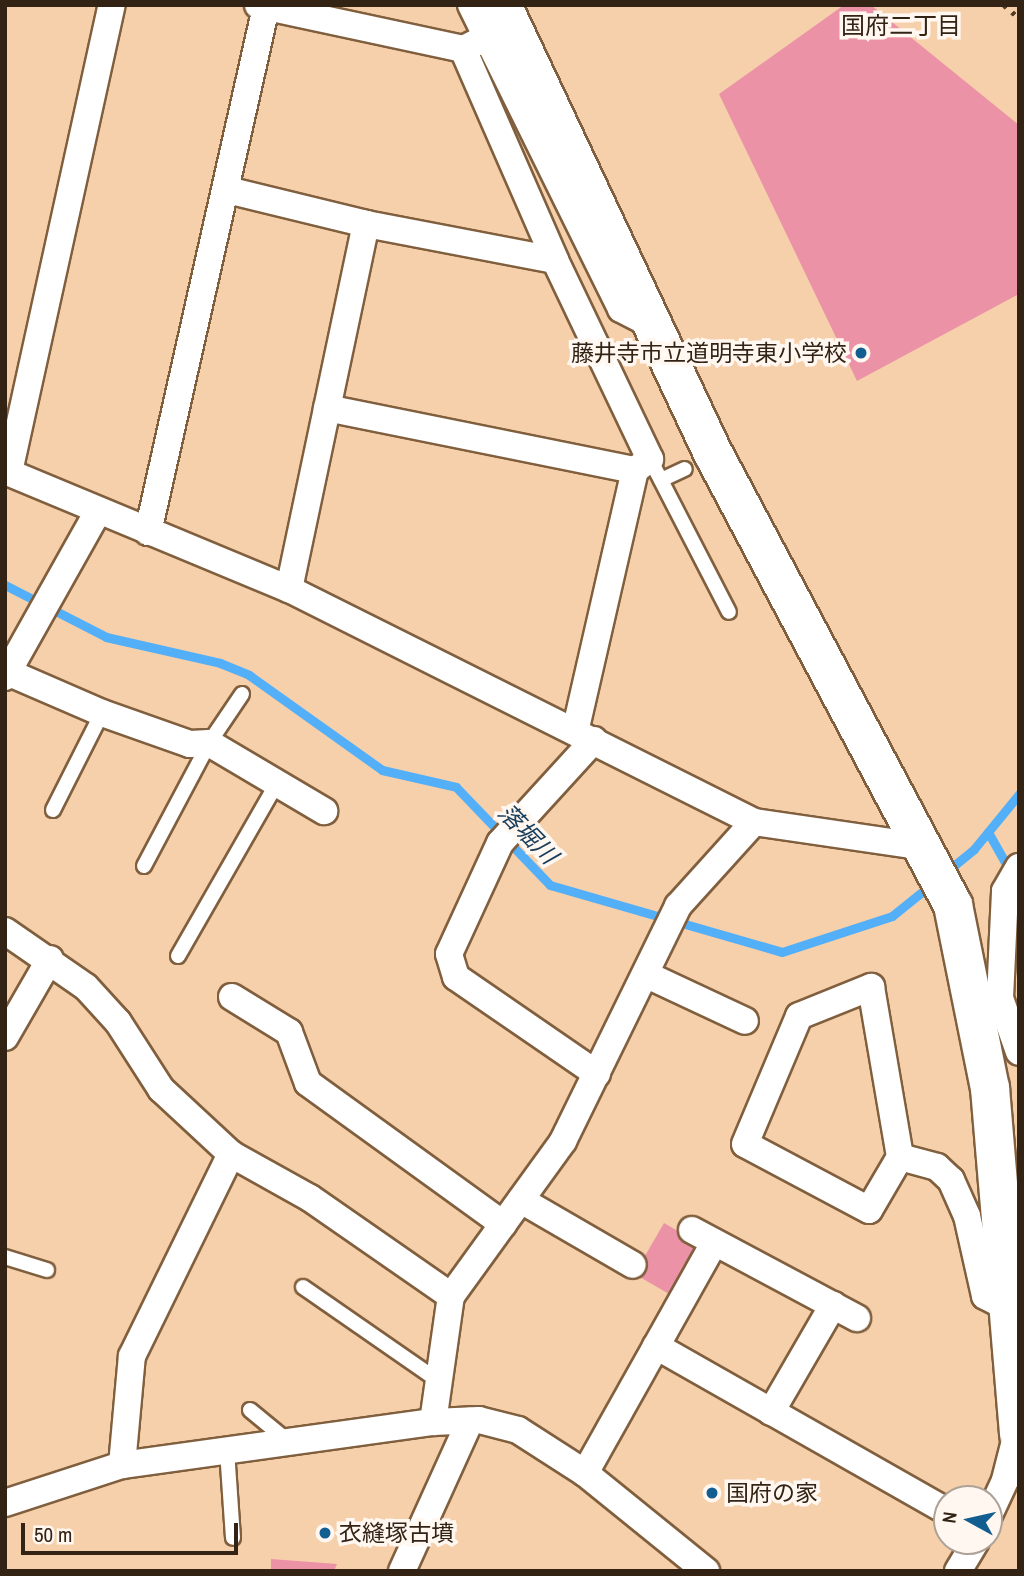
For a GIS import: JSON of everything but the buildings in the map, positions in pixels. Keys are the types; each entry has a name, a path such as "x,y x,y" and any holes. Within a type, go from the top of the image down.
{"street":[{"path":"112,5 7,471 289,589 754,822 925,847"},
{"path":"471,5 483,31 653,325 701,461 925,847 953,905 987,1001 1019,1052"},
{"path":"148,532 227,190 262,6 483,31"},
{"path":"483,31 555,260 649,470 585,736 500,843 449,954 456,977 597,1074"},
{"path":"227,190 366,224 555,260"},
{"path":"289,589 366,224"},
{"path":"327,408 649,470"},
{"path":"98,511 46,607 6,673 102,713 190,744 209,743 324,811"},
{"path":"433,1422 451,1296 564,1141 674,918 754,822"},
{"path":"1003,1485 1018,1434 1011,1309 990,1088 987,1001 1005,891 1019,867"},
{"path":"5,931 50,958 86,987 118,1023 161,1089 231,1154 310,1198 451,1296"},
{"path":"5,1037 50,958"},
{"path":"647,975 745,1021"},
{"path":"871,988 900,1157 869,1210 745,1144 799,1016 871,988"},
{"path":"232,997 289,1032 309,1083 503,1224"},
{"path":"122,1465 132,1356 231,1154"},
{"path":"900,1157 937,1167 951,1180 967,1216 985,1296 1011,1309"},
{"path":"521,1200 633,1265"},
{"path":"585,1473 656,1346 703,1236 857,1318"},
{"path":"771,1412 833,1305"},
{"path":"656,1346 933,1503"},
{"path":"5,1503 122,1465 433,1422 470,1421 517,1430 585,1473 706,1571"},
{"path":"402,1571 470,1421"}],"lane":[{"path":"701,461 649,470 729,612"},
{"path":"144,866 209,743 242,694"},
{"path":"52,810 102,713"},
{"path":"178,956 277,783"},
{"path":"5,1257 47,1270"},
{"path":"303,1287 439,1381"},
{"path":"250,1410 289,1442"},
{"path":"227,1450 233,1538"}],"shaded area":[{"path":"844,5 871,5 1019,125 1019,294 857,381 719,94"},
{"path":"664,1223 700,1244 671,1295 634,1274"},
{"path":"271,1559 337,1564 334,1571 271,1571"}],"waterway":[{"name":"落堀川","path":"5,585 106,637 220,663 249,675 382,770 456,787 550,885 782,952 892,916 933,883"},
{"name":"落堀川","path":"946,872 974,849 1019,794"},
{"path":"988,832 1010,871"}],"railway":[{"path":"1004,5 1019,18"}],"place":[{"name":"藤井寺市立道明寺東小学校","path":"861,353"},
{"name":"国府の家","path":"712,1493"},
{"name":"衣縫塚古墳","path":"325,1533"}],"district":[{"name":"国府二丁目","path":"901,26"}]}
